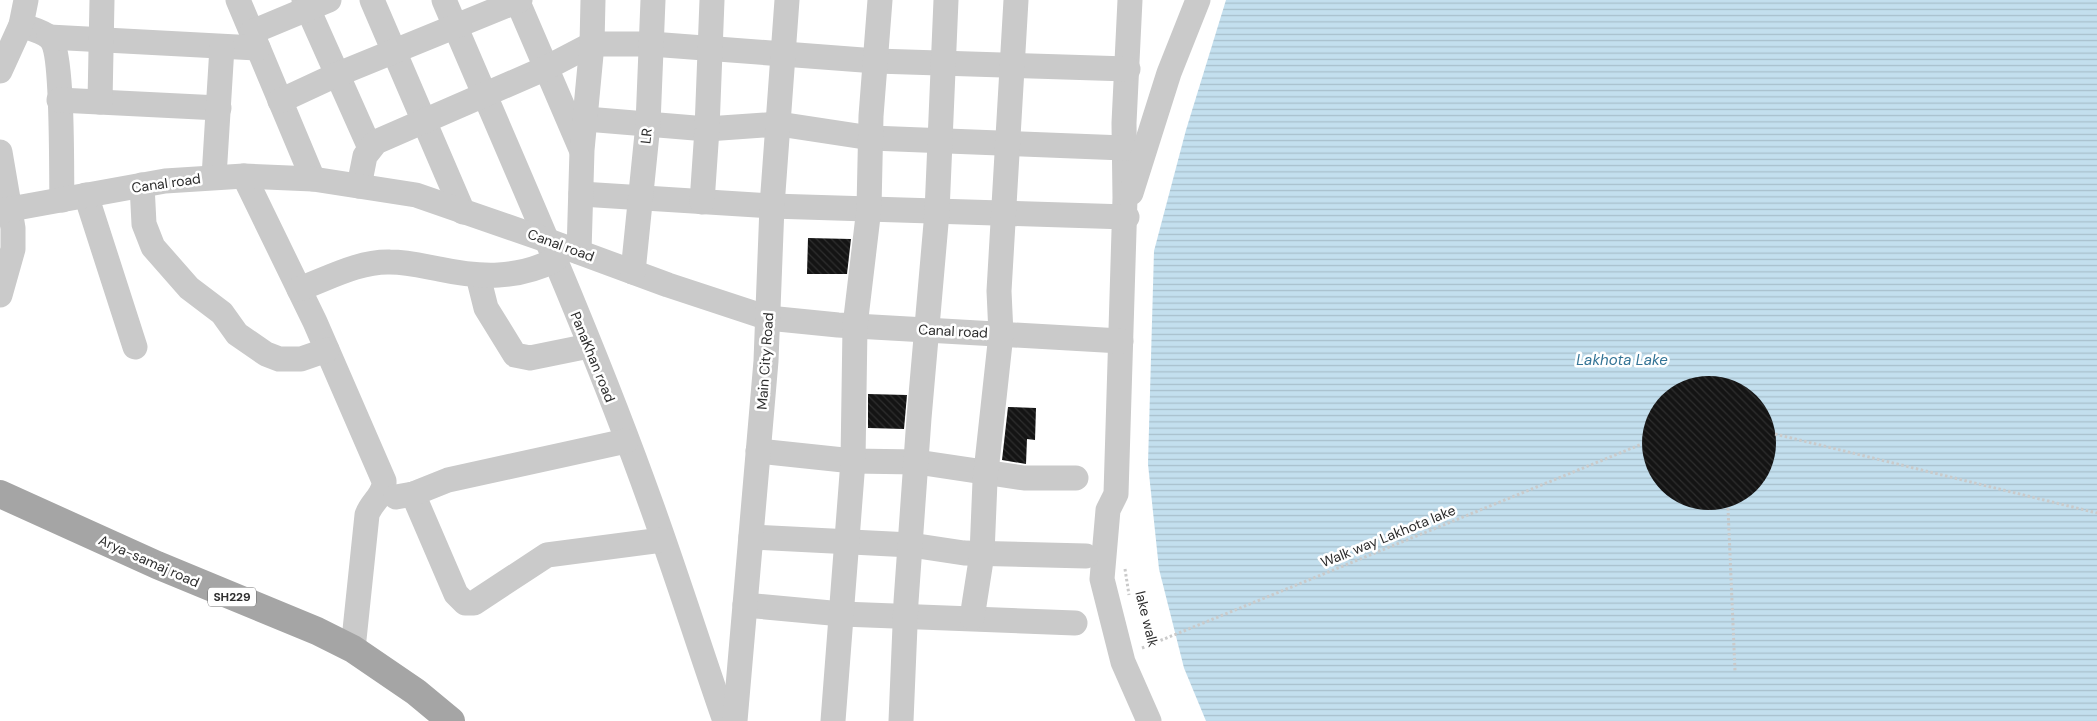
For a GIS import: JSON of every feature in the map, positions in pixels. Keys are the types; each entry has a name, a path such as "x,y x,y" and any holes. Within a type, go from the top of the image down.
{"main road":[{"name":"Arya-samaj road","path":"0,494 157,565 317,631 353,649 416,692 451,721"}],"street":[{"path":"3,58 21,25 26,0"},
{"path":"100,102 102,0"},
{"path":"238,0 313,179"},
{"path":"372,0 422,121 463,212"},
{"name":"PanaKhan road","path":"444,0 551,250 589,346 662,540 725,721"},
{"path":"280,101 336,75 518,0 582,150"},
{"name":"LR","path":"633,272 648,124 653,0"},
{"path":"702,202 712,0"},
{"name":"Main City Road","path":"736,721 768,318 772,206 787,0"},
{"path":"833,721 842,614 845,543 853,461 855,326 868,208 880,0"},
{"path":"901,721 910,545 926,330 933,277 938,212 946,0"},
{"path":"972,618 982,554 986,471 1001,334 998,291 1016,0"},
{"path":"1130,0 1124,148 1126,217 1116,494 1108,510 1102,579 1123,662 1145,710"},
{"path":"1126,217 1128,201 1169,73 1198,0"},
{"path":"21,25 49,37 222,46 255,40 313,3 336,75 370,148"},
{"path":"579,252 582,150 592,44 590,5"},
{"path":"49,37 55,45 57,58 62,200"},
{"path":"359,186 365,156 376,142 546,68 592,44 651,44 876,61 1013,67 1128,69"},
{"path":"214,177 222,46"},
{"path":"59,100 218,108"},
{"path":"586,119 707,129 779,124 871,138 941,139 1124,148"},
{"path":"0,152 5,210 13,228 13,250 0,295"},
{"path":"244,176 327,350 384,480 382,492 373,502 367,515 353,649"},
{"name":"Canal road","path":"5,210 142,185 214,177 244,176 313,179 416,195 463,212 551,250 579,252 768,318 855,326 1121,341"},
{"path":"142,185 144,224 153,248 189,288 222,313 236,334 266,354 279,358 301,359 327,350"},
{"path":"581,194 772,206 1126,217"},
{"path":"86,195 135,347"},
{"path":"299,290 361,267 388,262 478,276 520,274 551,250"},
{"path":"478,276 486,308 515,355 530,358 589,346"},
{"path":"1121,341 1122,519"},
{"path":"373,502 413,494 448,480 626,441"},
{"path":"758,451 853,461 917,462 1024,478 1076,478"},
{"path":"413,494 456,594 465,603 474,603 547,555 662,540"},
{"path":"751,537 910,545 982,554 1086,556"},
{"path":"745,605 842,614 1075,623"}],"path":[{"path":"1775,434 2097,513"},
{"name":"Walk way Lakhota lake","path":"1142,648 1642,444"},
{"path":"1728,508 1735,671"},
{"name":"lake walk","path":"1124,563 1130,601"},
{"name":"lake walk","path":"1139,639 1144,657"}],"water":[{"name":"Lakhota Lake","path":"1226,0 2097,0 2097,721 1206,721 1184,668 1159,569 1148,464 1154,251 1186,130"}],"building":[{"path":"808,238 851,239 847,274 807,274"},
{"path":"1709,376 1735,381 1746,387 1756,396 1765,406 1771,417 1776,443 1771,469 1765,480 1756,490 1746,499 1735,505 1709,510 1683,505 1672,499 1662,490 1653,480 1647,469 1642,443 1647,417 1653,406 1662,396 1672,387 1683,381"},
{"path":"868,394 907,395 904,429 868,428"},
{"path":"1008,407 1036,408 1035,440 1027,439 1026,464 1002,460"}]}
